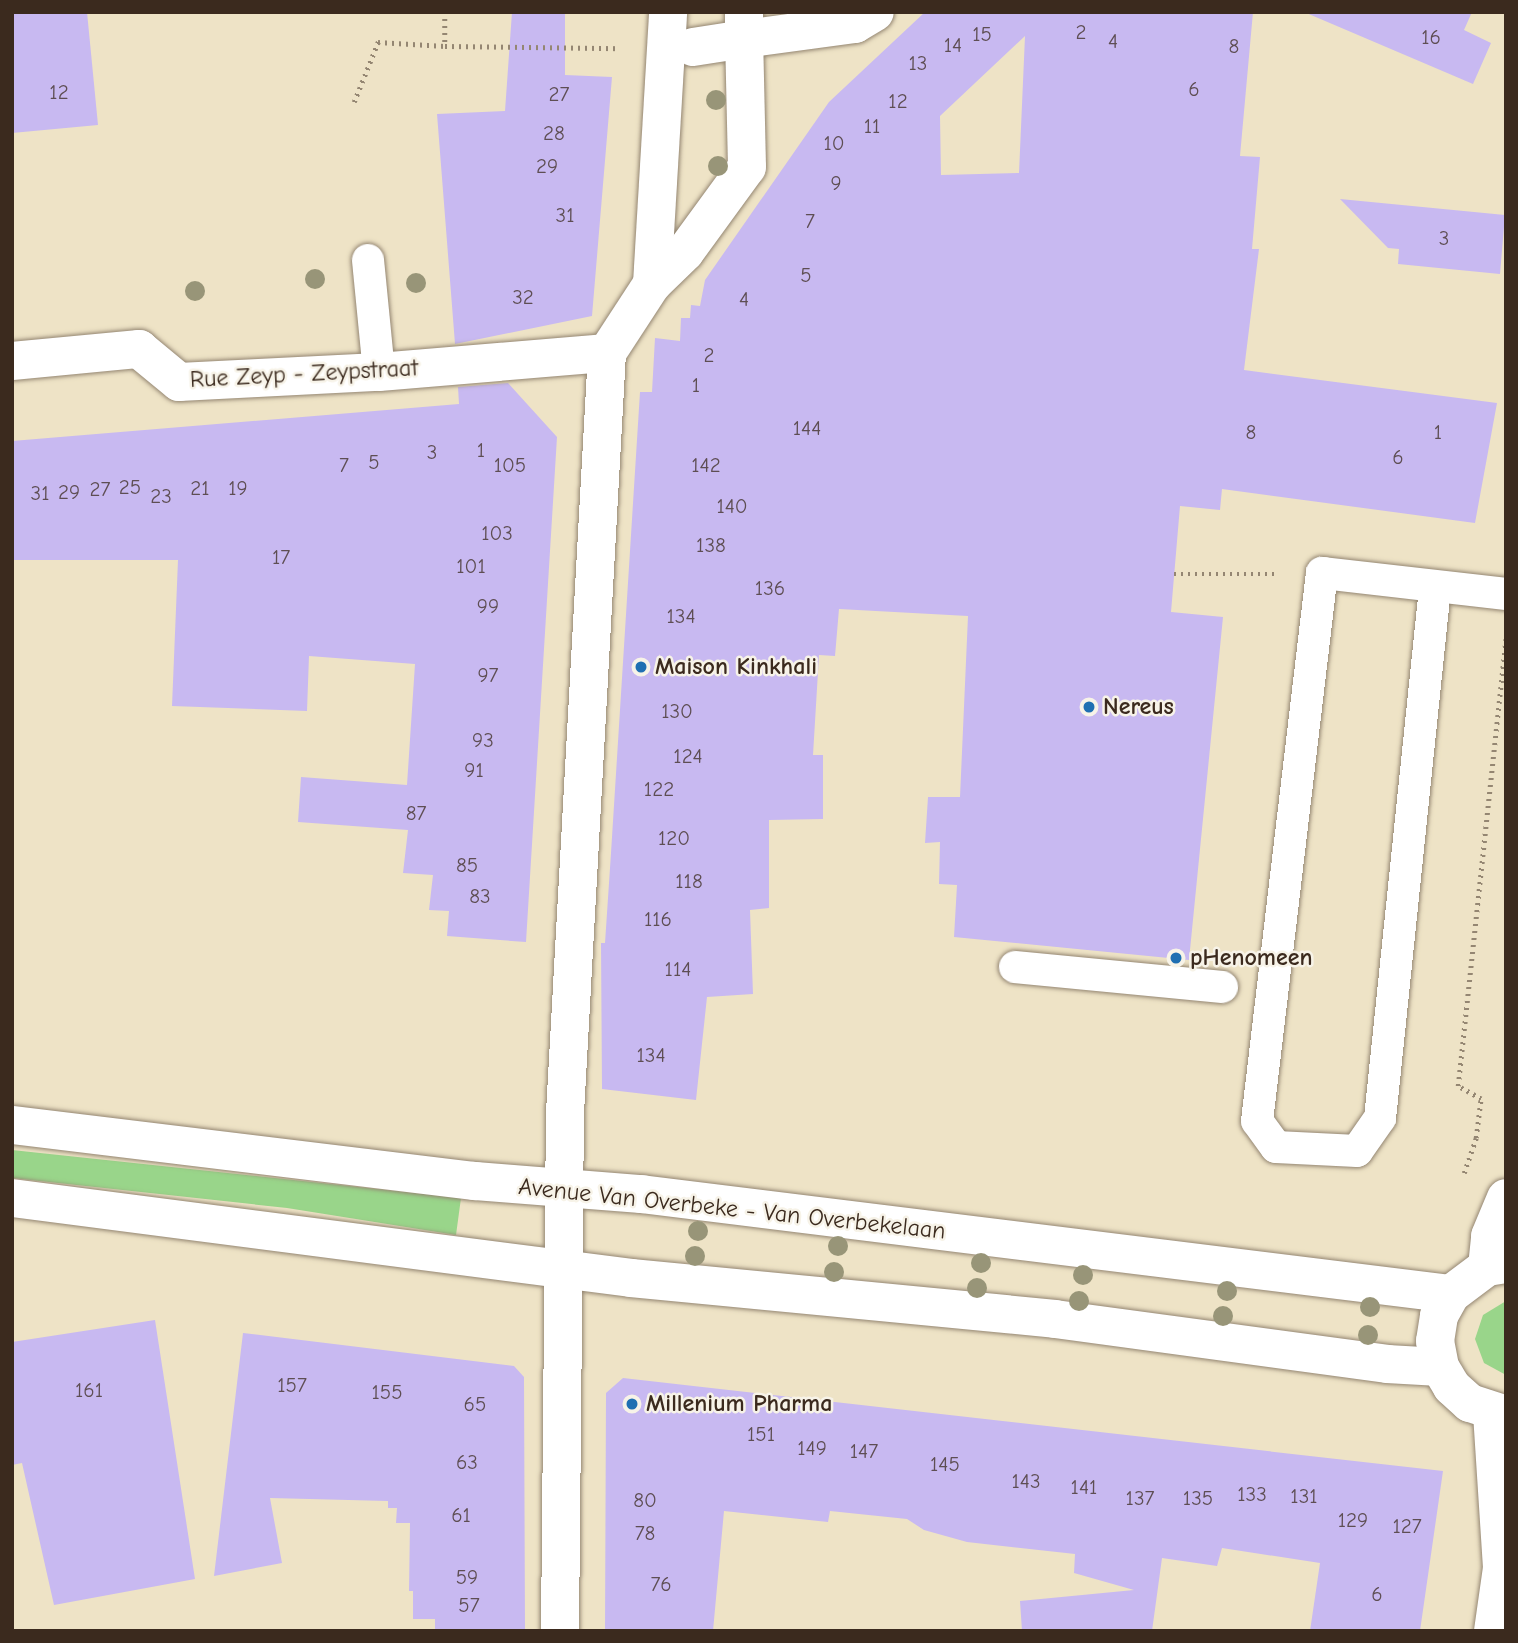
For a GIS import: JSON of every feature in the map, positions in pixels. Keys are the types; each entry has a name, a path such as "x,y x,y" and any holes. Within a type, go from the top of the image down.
{"street":[{"path":"652,284 668,12"},
{"path":"693,47 744,26 855,24 875,12"},
{"path":"561,1631 564,1188 607,353 652,284 685,252 747,167 744,26"},
{"name":"Rue Zeyp - Zeypstraat","path":"12,361 139,349 179,382 379,372 607,353"},
{"name":"Avenue Van Overbeke - Van Overbekelaan","path":"12,1125 1451,1294"},
{"path":"12,1198 562,1269 1055,1320 1387,1364 1440,1367"},
{"path":"1493,1631 1504,1564 1499,1414 1461,1395 1440,1367 1437,1329 1451,1294 1497,1266 1490,1236 1506,1198"}],"lane":[{"path":"369,261 379,372"},
{"path":"1435,588 1380,1118 1357,1151 1276,1147 1257,1121 1322,573 1506,594"},
{"path":"1015,967 1222,987"}],"path":[{"path":"445,12 445,46"},
{"path":"354,102 377,43 623,48"},
{"path":"1174,574 1322,573"},
{"path":"1458,1187 1476,1138 1481,1099 1458,1086 1506,639"}],"green space":[{"path":"12,1150 461,1198 456,1235 287,1208 12,1178"},
{"path":"1506,1301 1506,1375 1484,1363 1475,1339 1483,1315"}],"building":[{"path":"12,12 87,12 98,125 12,133"},
{"path":"512,12 565,12 565,75 612,77 592,316 455,344 437,114 505,111"},
{"path":"925,12 1253,12 1240,156 1260,157 1252,249 1259,249 1244,370 1497,403 1475,523 1222,489 1220,510 1180,506 1171,612 1223,617 1189,960 954,937 957,885 939,884 940,842 925,843 928,797 960,797 968,616 839,609 835,656 819,655 813,755 823,755 823,819 769,820 769,908 750,910 753,994 707,997 696,1100 602,1089 601,943 605,943 640,392 652,392 655,338 680,341 681,318 690,318 691,305 700,306 705,280 829,102","holes":["1025,36 1019,173 941,175 940,116"]},
{"path":"1304,12 1472,12 1464,30 1491,43 1473,84"},
{"path":"1340,199 1505,215 1500,274 1398,264 1399,249 1388,248"},
{"path":"508,383 557,437 526,942 447,936 449,911 429,910 433,875 403,873 408,830 298,822 301,777 407,785 415,664 309,656 307,711 172,706 178,560 12,560 12,441 459,404 458,387"},
{"path":"155,1320 195,1579 54,1605 22,1463 12,1465 12,1342"},
{"path":"243,1333 514,1366 524,1377 525,1631 435,1631 435,1619 413,1619 413,1591 409,1591 410,1523 396,1523 397,1508 388,1508 388,1501 270,1498 282,1563 214,1576"},
{"path":"623,1378 1443,1471 1420,1631 1310,1631 1320,1563 1222,1548 1217,1566 1162,1558 1152,1631 1022,1631 1020,1601 1134,1590 1074,1573 1075,1554 967,1542 924,1530 907,1519 830,1511 828,1522 724,1511 713,1631 605,1631 606,1393"}],"place":[{"name":"Maison Kinkhali","path":"641,667"},
{"name":"Nereus","path":"1089,707"},
{"name":"pHenomeen","path":"1176,958"},
{"name":"Millenium Pharma","path":"632,1404"}]}
